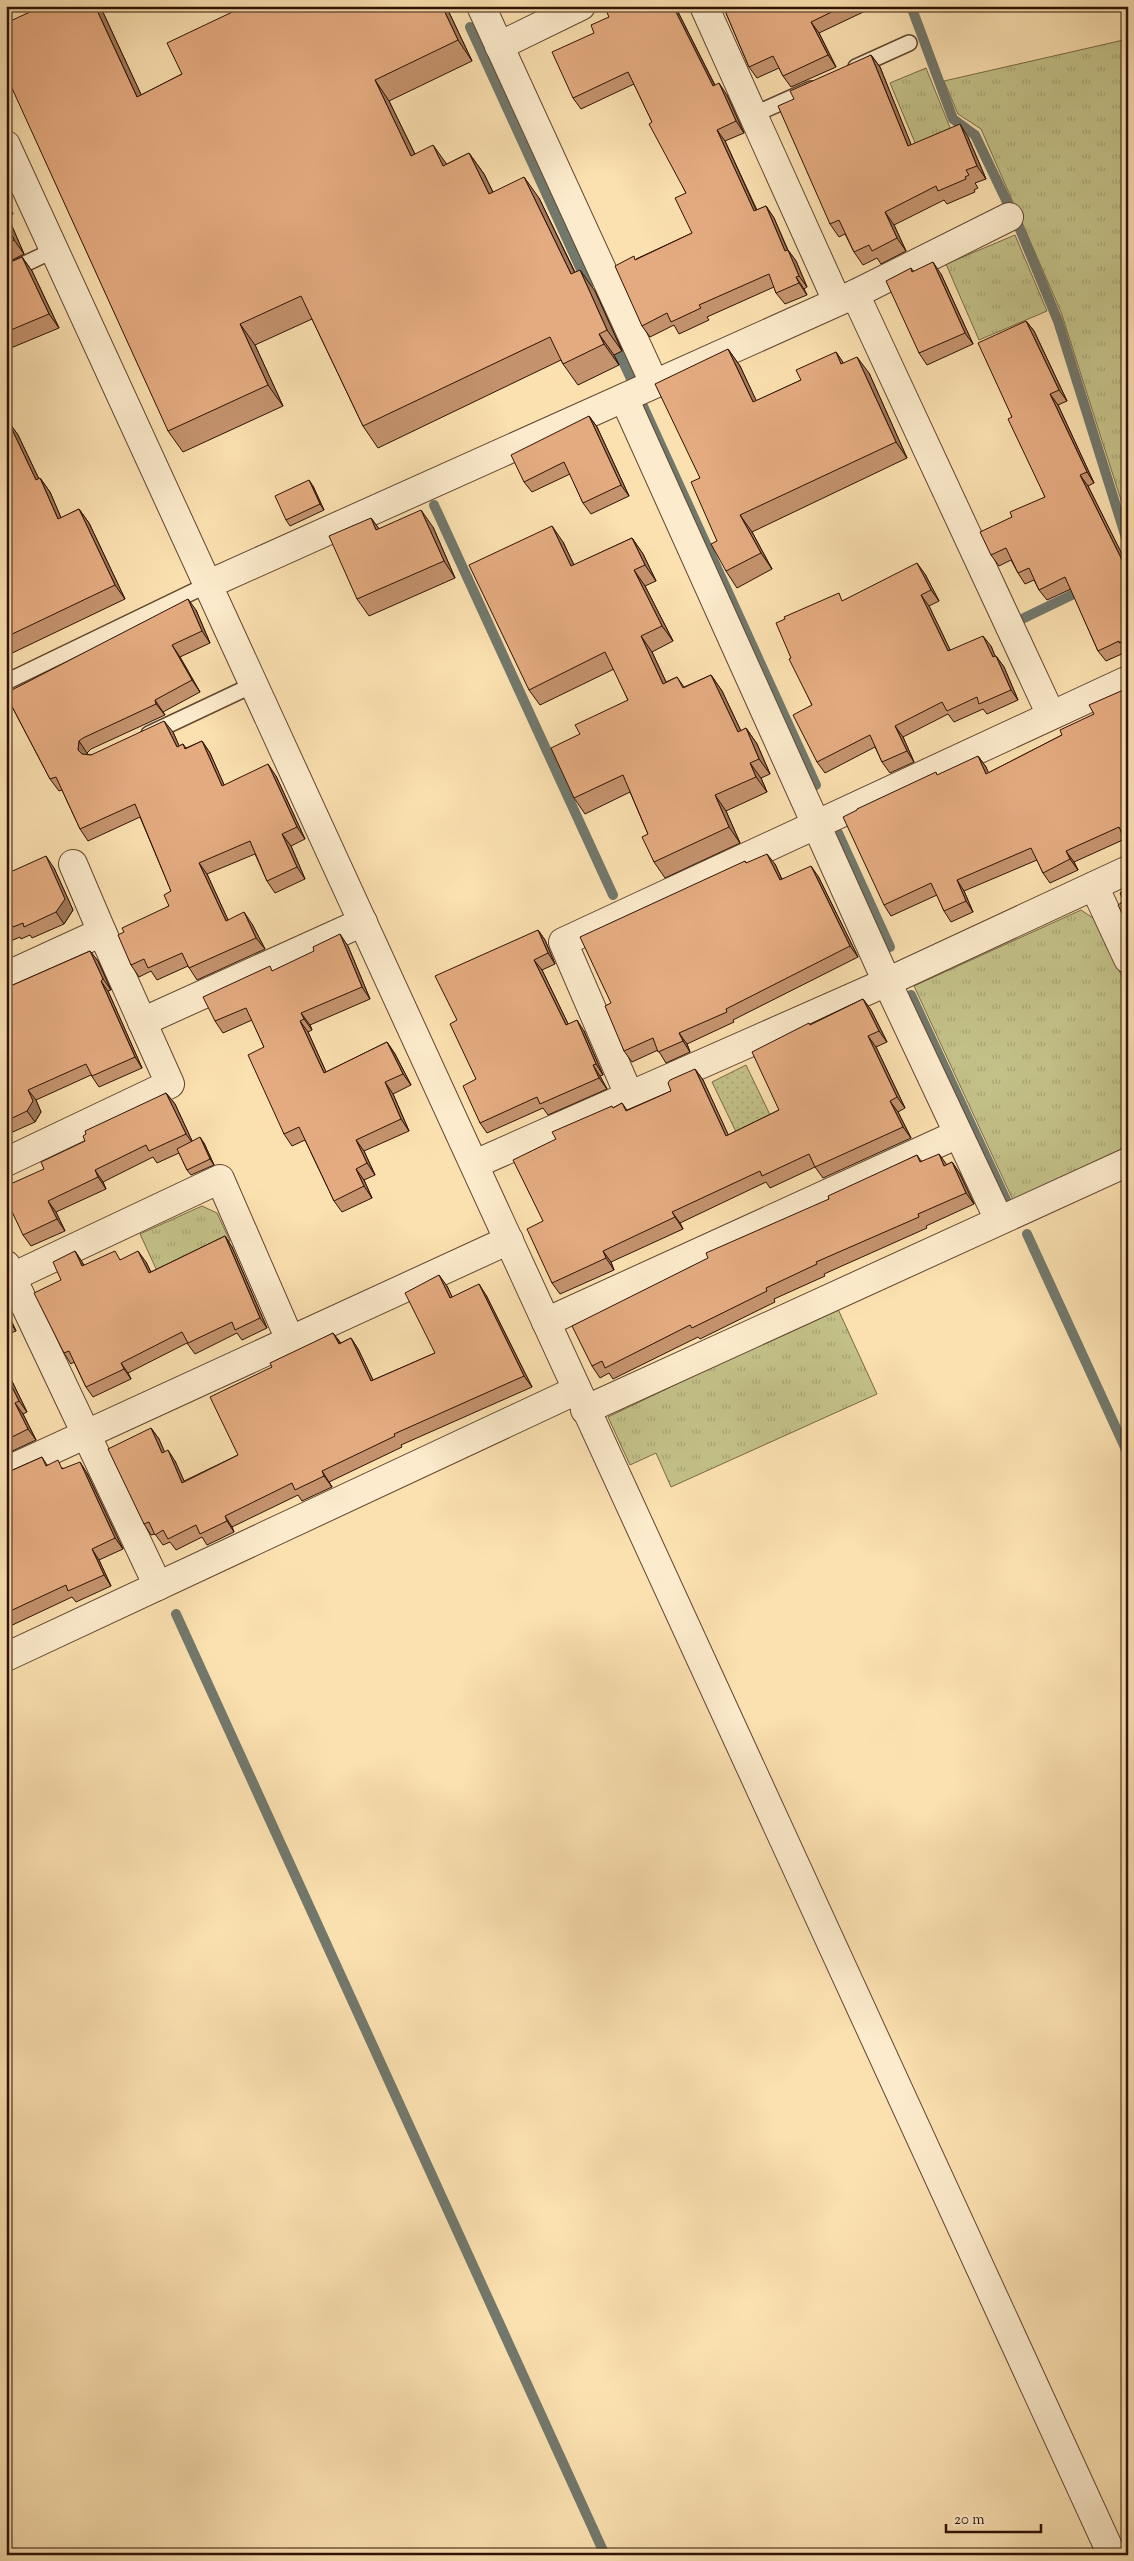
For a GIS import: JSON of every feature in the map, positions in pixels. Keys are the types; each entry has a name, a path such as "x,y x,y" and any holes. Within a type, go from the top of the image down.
{"street":[{"path":"481,6 654,383"},
{"path":"499,46 581,6"},
{"path":"704,6 753,115 846,297 1051,716"},
{"path":"6,145 1112,2555"},
{"path":"209,584 846,297 1013,215"},
{"path":"624,398 887,982 999,1220"},
{"path":"629,1095 564,942 1128,680"},
{"path":"6,1162 170,1084 73,864"},
{"path":"475,1164 887,982 1128,870"},
{"path":"1094,886 1128,958"},
{"path":"142,1022 363,922"},
{"path":"6,976 102,932"},
{"path":"546,1322 958,1134"},
{"path":"6,1657 158,1586 1128,1162"},
{"path":"158,1586 8,1274 220,1179 290,1340"},
{"path":"6,1471 509,1240"}],"lane":[{"path":"840,75 909,43"},
{"path":"753,115 822,83"},
{"path":"6,274 54,250"},
{"path":"6,682 209,584"},
{"path":"140,738 255,684"}],"green space":[{"path":"1128,39 1128,522 1061,312 981,129 958,114 944,81"},
{"path":"926,68 951,130 916,145 890,83"},
{"path":"1015,235 1047,311 979,340 946,264"},
{"path":"1081,910 1096,920 1128,990 1128,1149 1013,1200 914,986"},
{"path":"746,1065 773,1121 739,1138 712,1082"},
{"path":"202,1206 217,1213 230,1241 158,1273 140,1234"},
{"path":"837,1307 877,1394 671,1487 656,1453 630,1465 608,1417"}],"building":[{"path":"43,6 95,6 137,97 182,74 167,43 245,6 442,6 458,40 375,80 411,156 433,145 443,166 469,153 489,194 524,177 571,274 580,270 607,330 599,334 604,344 563,364 550,337 363,426 301,296 240,324 268,385 168,431 6,75 6,23"},
{"path":"604,6 673,6 713,86 719,83 736,121 717,130 754,211 766,206 785,251 788,250 799,276 796,277 799,283 776,293 769,274 699,305 701,308 671,322 667,313 642,326 615,266 634,256 635,260 692,233 675,198 686,193 649,124 652,122 628,72 573,98 552,52 594,33 591,25 609,17"},
{"path":"723,6 844,6 811,22 828,55 783,76 773,56 749,67"},
{"path":"871,55 908,146 960,124 977,166 966,170 969,175 965,177 966,179 938,191 936,186 885,212 897,238 872,251 869,245 854,252 839,220 830,224 778,106 794,99 790,91"},
{"path":"6,222 14,240 6,244"},
{"path":"22,257 49,314 6,332 6,264"},
{"path":"933,262 965,333 919,353 886,281 911,268 912,272"},
{"path":"1026,321 1059,390 1050,394 1087,472 1080,475 1125,566 1128,565 1128,639 1098,651 1065,577 1039,590 1029,568 1018,573 1006,548 991,555 980,532 1012,517 1010,512 1045,497 1008,419 1012,417 978,343"},
{"path":"728,349 753,402 801,380 796,370 836,352 841,364 857,357 896,442 740,515 761,553 726,571 711,544 717,541 691,482 700,478 655,384"},
{"path":"589,416 621,485 583,503 564,462 524,482 511,455"},
{"path":"8,421 36,480 40,478 58,519 79,509 115,585 6,637 6,422"},
{"path":"309,480 320,504 286,520 275,496"},
{"path":"421,510 444,561 357,599 329,536 371,518 376,530"},
{"path":"552,526 571,566 632,538 645,565 634,570 662,626 641,636 663,684 677,677 683,688 711,675 738,732 746,728 759,759 750,763 756,777 715,795 729,827 654,862 642,837 648,834 623,775 574,798 551,748 580,734 575,725 628,700 605,652 529,690 469,565"},
{"path":"917,563 931,590 921,595 948,651 983,636 993,657 996,656 1011,690 979,704 977,697 947,711 942,702 895,726 907,751 882,762 870,735 817,762 793,715 812,705 789,659 791,658 776,623 785,619 784,617 839,593 842,601"},
{"path":"188,599 202,631 172,645 192,680 155,700 156,704 83,738 79,741 78,750 82,754 91,755 164,721 177,747 183,744 185,749 202,741 222,786 268,764 297,827 282,834 297,867 267,881 250,841 199,863 226,921 244,912 256,938 189,968 182,953 148,968 144,959 131,965 118,935 124,932 122,928 169,906 164,895 171,891 135,804 80,829 56,777 50,779 6,693"},
{"path":"1128,688 1128,846 1119,827 1066,851 1070,859 1043,873 1031,848 957,880 966,901 944,911 931,883 884,905 843,817 936,772 937,775 978,756 986,774 1062,735 1060,730 1094,714 1089,705"},
{"path":"767,854 780,880 811,866 850,946 726,1009 727,1012 679,1033 683,1041 658,1052 653,1038 624,1051 605,1006 611,1003 580,937 745,861 746,863"},
{"path":"46,856 65,899 56,912 24,927 23,923 6,928 6,874"},
{"path":"1128,889 1128,925 1118,905 1124,901 1120,893"},
{"path":"538,930 548,953 534,960 566,1025 577,1020 596,1064 593,1065 599,1078 540,1104 537,1097 480,1123 463,1086 476,1079 450,1024 457,1020 435,976"},
{"path":"340,934 362,987 301,1013 304,1019 300,1021 324,1073 387,1042 403,1074 385,1082 401,1119 356,1140 367,1163 356,1169 364,1186 334,1201 299,1127 284,1134 248,1055 264,1047 246,1008 215,1021 203,997 270,966 272,971 314,951 313,947"},
{"path":"90,951 103,979 101,981 135,1057 92,1076 86,1064 28,1090 33,1101 27,1111 6,1121 6,988"},
{"path":"863,999 879,1031 868,1036 897,1097 890,1101 903,1127 815,1167 809,1154 762,1176 760,1171 672,1212 675,1217 603,1251 606,1258 552,1283 527,1229 543,1221 513,1160 556,1139 552,1132 612,1106 613,1108 622,1103 626,1111 671,1091 668,1083 670,1080 695,1069 726,1136 779,1110 752,1052 809,1023 810,1025"},
{"path":"166,1093 186,1134 149,1151 146,1145 95,1170 98,1177 48,1201 57,1219 23,1235 6,1199 6,1186 44,1169 41,1162 85,1141 83,1136 86,1134 85,1131"},
{"path":"200,1137 210,1159 187,1170 177,1149"},
{"path":"939,1154 944,1166 952,1162 966,1193 918,1214 919,1217 816,1262 817,1264 766,1288 767,1291 692,1328 690,1325 605,1368 602,1361 592,1366 572,1326 708,1258 706,1253 829,1199 828,1196 917,1155 920,1162"},
{"path":"225,1236 260,1318 235,1330 232,1322 188,1343 182,1332 121,1363 124,1369 86,1387 69,1351 64,1353 34,1293 61,1280 53,1262 75,1251 82,1266 115,1251 120,1260 138,1251 149,1273"},
{"path":"439,1275 450,1298 479,1284 524,1376 394,1434 395,1436 322,1471 324,1476 295,1490 292,1483 225,1516 227,1521 200,1534 196,1525 168,1539 163,1530 155,1535 149,1522 144,1524 108,1449 151,1428 162,1453 168,1450 182,1483 238,1455 210,1397 272,1367 270,1363 333,1333 339,1344 351,1338 371,1381 435,1353 405,1293"},
{"path":"6,1375 19,1401 15,1403 28,1429 6,1440"},
{"path":"42,1457 46,1466 58,1460 62,1469 80,1462 115,1538 92,1549 104,1575 68,1591 66,1585 6,1613 6,1473"}],"waterway":[{"path":"911,6 953,119 975,135 1019,227 1058,321 1128,544"},
{"path":"470,27 588,285"},
{"path":"614,342 631,379"},
{"path":"643,406 816,785"},
{"path":"434,505 613,895"},
{"path":"1024,618 1084,589"},
{"path":"838,833 890,947"},
{"path":"911,995 1007,1202"},
{"path":"1027,1234 1128,1454"},
{"path":"176,1614 605,2555"}]}
